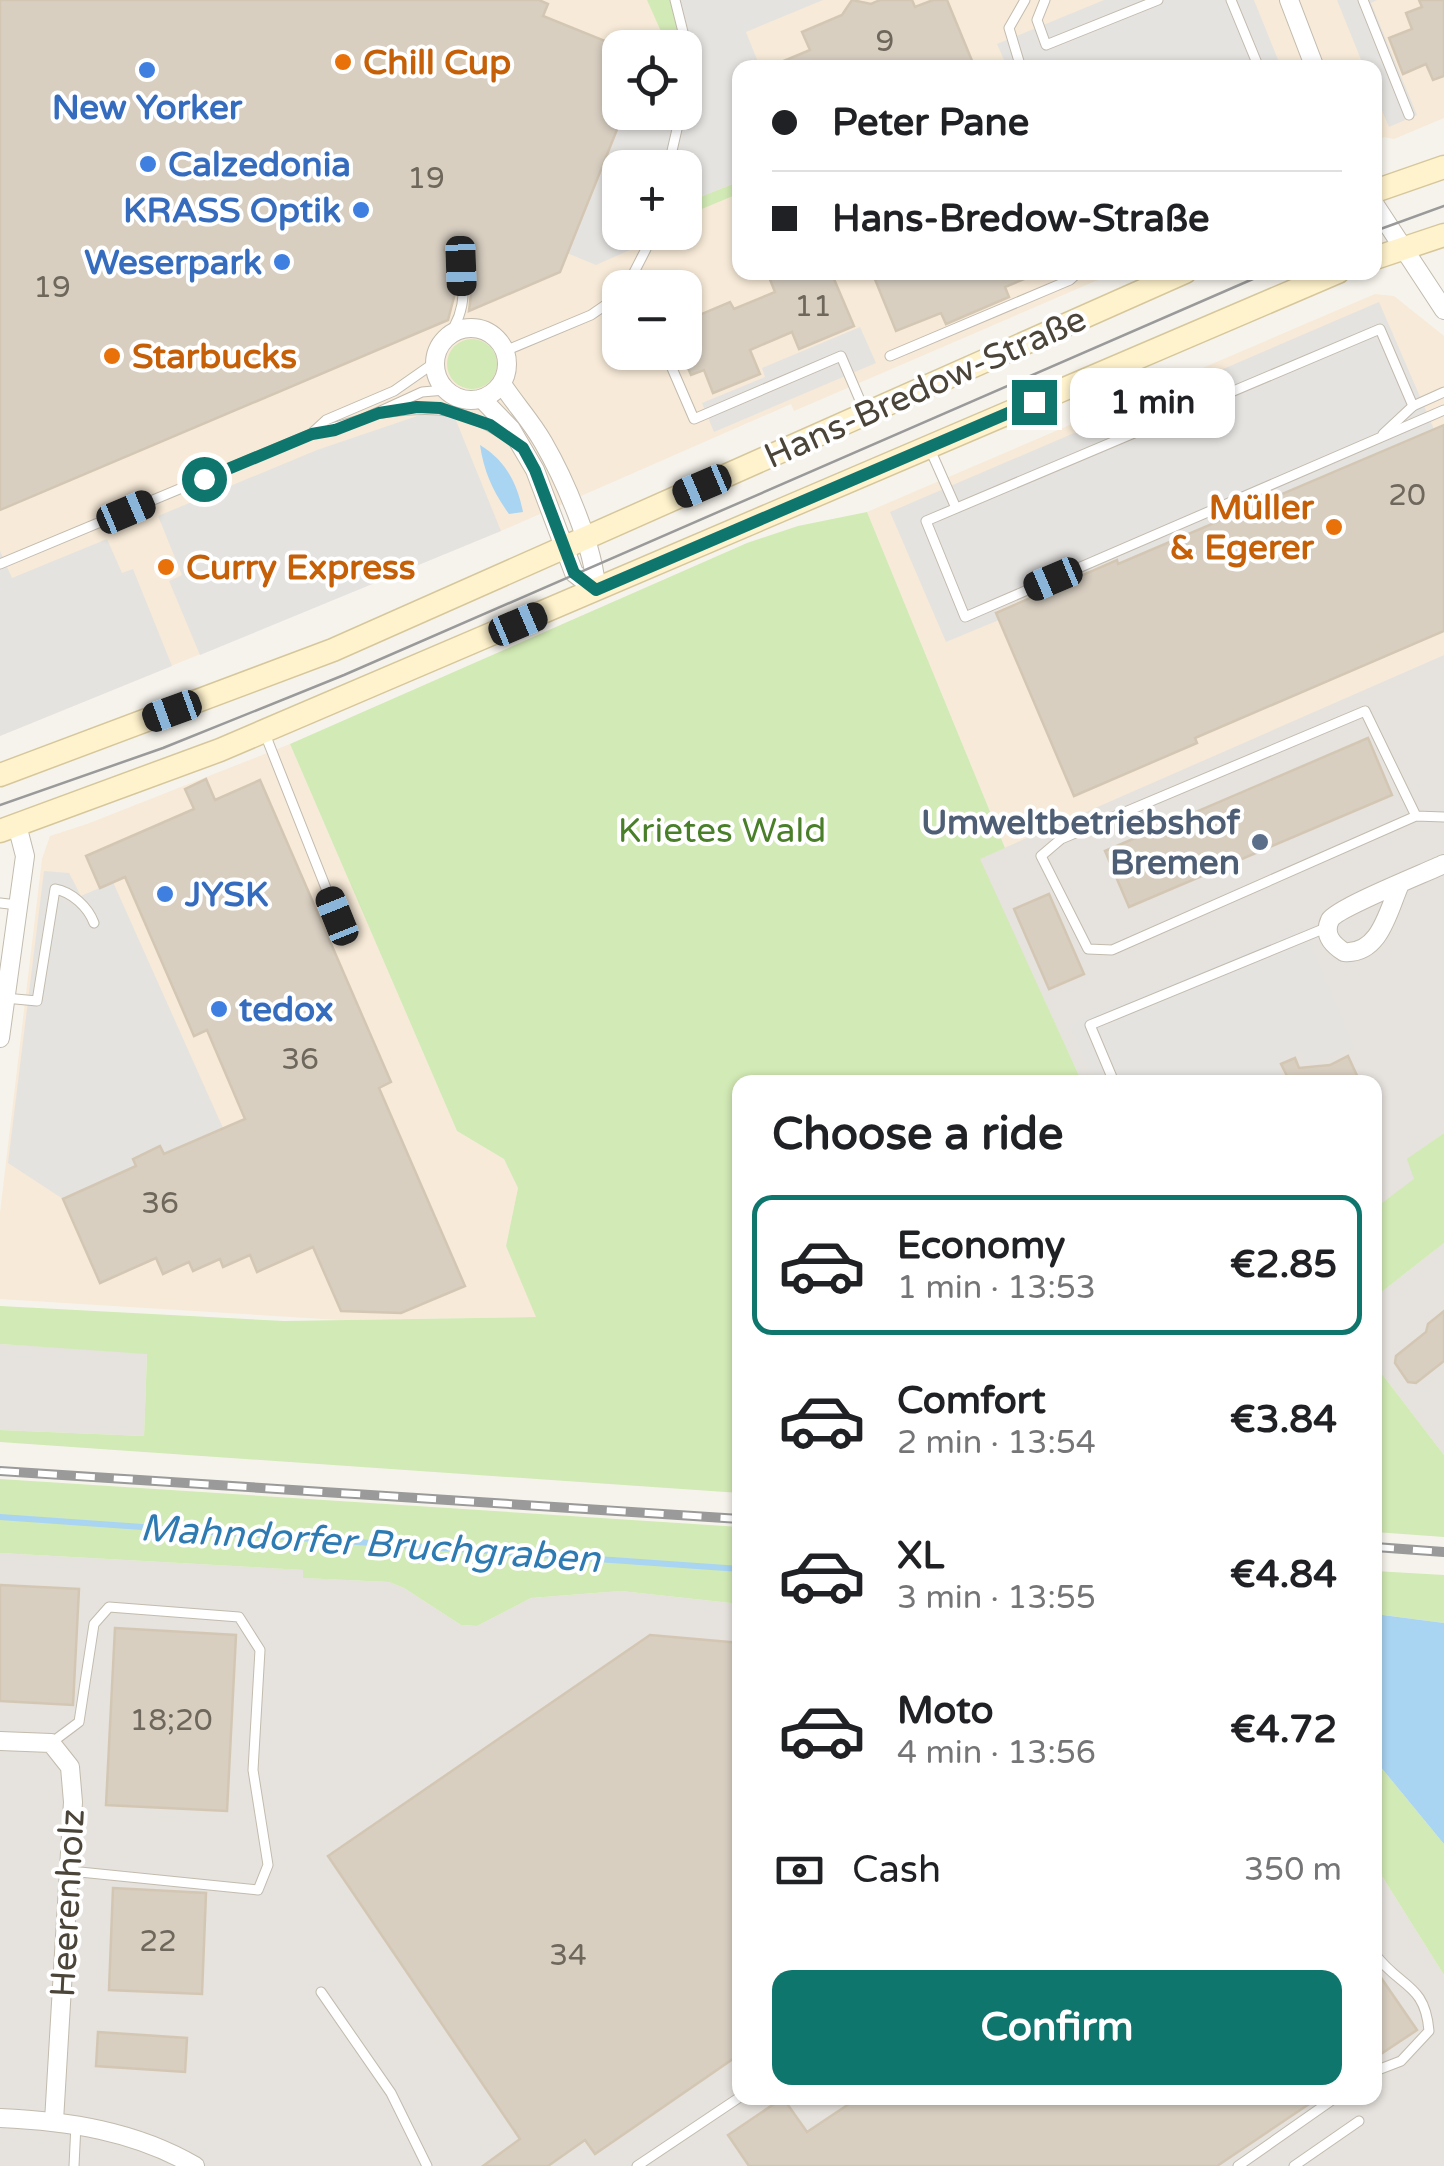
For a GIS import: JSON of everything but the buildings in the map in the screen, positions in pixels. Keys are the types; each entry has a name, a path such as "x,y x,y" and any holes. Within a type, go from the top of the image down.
{"main road":[{"path":"1382,189 1444,167"},
{"path":"1382,256 1444,235"},
{"name":"Hans-Bredow-Straße","path":"0,775 334,650 1167,280"},
{"name":"Hans-Bredow-Straße","path":"9,828 264,732 1319,280"}],"street":[{"path":"1294,2 1312,60"},
{"path":"1382,216 1444,310"},
{"path":"466,323 491,334 505,351 508,362 502,384 483,400 456,398 437,378 436,353 448,336 466,323"},
{"path":"502,384 544,444 574,543"},
{"path":"483,400 523,448 574,543 595,564 596,590"},
{"path":"0,1038 9,904 25,856 9,828"},
{"path":"1400,884 1375,940 1366,949 1344,952 1328,936 1336,913 1444,864"},
{"path":"0,1741 51,1743"},
{"name":"Heerenholz","path":"51,1743 70,1767 73,1802 54,2121"},
{"path":"0,2118 76,2124 139,2140 195,2166"}],"lane":[{"path":"676,0 683,30"},
{"path":"1018,60 1009,28 1025,0"},
{"path":"1045,0 1037,20 1046,45 1158,0"},
{"path":"1231,0 1256,60"},
{"path":"1364,0 1409,114"},
{"path":"452,250 461,266 466,323"},
{"path":"890,356 1070,280"},
{"path":"505,351 602,308"},
{"path":"1413,406 1380,329 926,521 965,617 1444,410"},
{"path":"673,370 694,419 841,356 866,414"},
{"path":"312,434 326,420 394,391 434,363"},
{"path":"379,413 422,392 445,390"},
{"path":"1378,440 1413,406 1444,392"},
{"path":"0,564 312,434 335,430 379,413 440,408 490,425 523,448"},
{"path":"929,446 956,508"},
{"path":"1416,816 1365,710 1061,839 1041,856 1088,949 1112,950 1416,816 1444,817"},
{"path":"264,732 337,916"},
{"path":"5,998 37,1001 55,889 67,891 94,923"},
{"path":"1111,1075 1090,1025 1328,928"},
{"path":"51,1743 78,1722 94,1624 109,1607 239,1617 260,1650 253,1770 268,1864 258,1890 70,1871"},
{"path":"1382,1964 1418,1993 1427,2009 1428,2031 1402,2061 1382,2069"},
{"path":"321,1992 391,2094 428,2166"},
{"path":"637,2166 732,2103"},
{"path":"1238,2166 1326,2105"},
{"path":"1294,2166 1358,2121"},
{"path":"74,2166 76,2124"}],"shaded area":[{"path":"0,0 1444,0 1444,118 1394,139 1382,138 1382,60 732,60 732,280 1098,280 794,411 791,404 501,531 0,736"},
{"path":"675,0 823,0 746,32 757,60 732,60 732,184 702,196 702,150 609,150 617,130 702,130 702,30 680,30"},
{"path":"1104,0 1254,0 1278,60 1004,60 997,44"},
{"path":"1337,0 1377,0 1371,3 1417,115 1389,127 1382,110 1382,60 1361,60"},
{"path":"602,167 602,250 630,250 596,265 567,253"},
{"path":"1375,294 1394,296 1444,336 1444,655 1005,848 867,512"},
{"path":"1379,302 1434,429 1139,555 1125,579 1116,559 996,611 999,620 946,642 890,512"},
{"path":"860,327 876,363 714,432 702,403 765,377 762,368"},
{"path":"429,412 455,418 501,531 200,655 169,581 182,575 158,516 317,450"},
{"path":"107,539 122,573 133,569 172,666 0,736 0,551 12,578"},
{"path":"1444,655 1444,1133 1408,1159 1415,1179 1382,1203 1382,1075 1079,1075 979,859"},
{"path":"290,744 457,1131 504,1159 518,1188 506,1246 537,1317 340,1320 0,1299 0,1213 42,859 50,836"},
{"path":"44,871 69,873 81,896 113,882 223,1128 164,1154 160,1147 133,1158 136,1166 63,1199 8,1163"},
{"path":"1304,928 1354,1048 1306,1063 1300,1051 1278,1060 1282,1075 1090,1075 1069,1024"},
{"path":"1444,1243 1444,1455 1382,1374 1382,1292"},
{"path":"0,1344 147,1353 144,1436 0,1430"},
{"path":"0,1553 304,1570 304,1578 389,1582 461,1625 477,1626 531,1598 621,1591 732,1603 732,2105 1382,2105 1382,1876 1444,1975 1444,2166 0,2166"}],"green space":[{"path":"647,0 675,0 681,30 660,30"},
{"path":"732,184 732,196 702,209 702,196"},
{"path":"472,339 489,347 497,364 489,381 472,389 455,381 447,364 455,347"},
{"name":"Krietes Wald","path":"867,512 1005,848 980,859 1079,1075 732,1075 732,1492 0,1442 0,1430 144,1436 147,1354 0,1344 0,1306 284,1321 536,1317 506,1246 518,1188 504,1159 457,1131 290,744 747,543 798,526"},
{"path":"1444,1133 1444,1243 1382,1292 1382,1203 1414,1179 1407,1159"},
{"path":"1382,1374 1444,1455 1444,1537 1382,1533"},
{"path":"0,1479 732,1526 732,1603 621,1591 531,1598 477,1626 461,1625 389,1582 303,1578 303,1570 0,1553"},
{"path":"1382,1571 1444,1575 1444,1623 1382,1615"},
{"path":"1382,1769 1444,1844 1444,1975 1382,1876"}],"water":[{"path":"480,445 509,474 523,512 509,514 503,506 487,473"},
{"path":"1382,1615 1444,1623 1444,1844 1382,1769"}],"waterway":[{"name":"Mahndorfer Bruchgraben","path":"0,1517 732,1568"}],"tram line":[{"path":"1382,228 1444,206"},
{"path":"0,805 163,748 344,675 1251,280"}],"railway":[{"path":"0,1471 732,1518"},
{"path":"1382,1548 1444,1552"}],"place":[{"name":"Chill Cup","path":"343,62"},
{"name":"New Yorker","path":"147,70"},
{"name":"Calzedonia","path":"148,164"},
{"name":"KRASS Optik","path":"361,210"},
{"name":"Weserpark","path":"282,262"},
{"name":"Starbucks","path":"112,356"},
{"name":"Müller & Egerer","path":"1334,527"},
{"name":"Curry Express","path":"166,567"},
{"name":"Umweltbetriebshof Bremen","path":"1260,842"},
{"name":"JYSK","path":"165,894"},
{"name":"tedox","path":"219,1009"}],"route":[{"path":"204,479 312,434 335,430 379,413 417,407 462,414 490,425 523,448 574,573 596,590 1034,402"}]}
